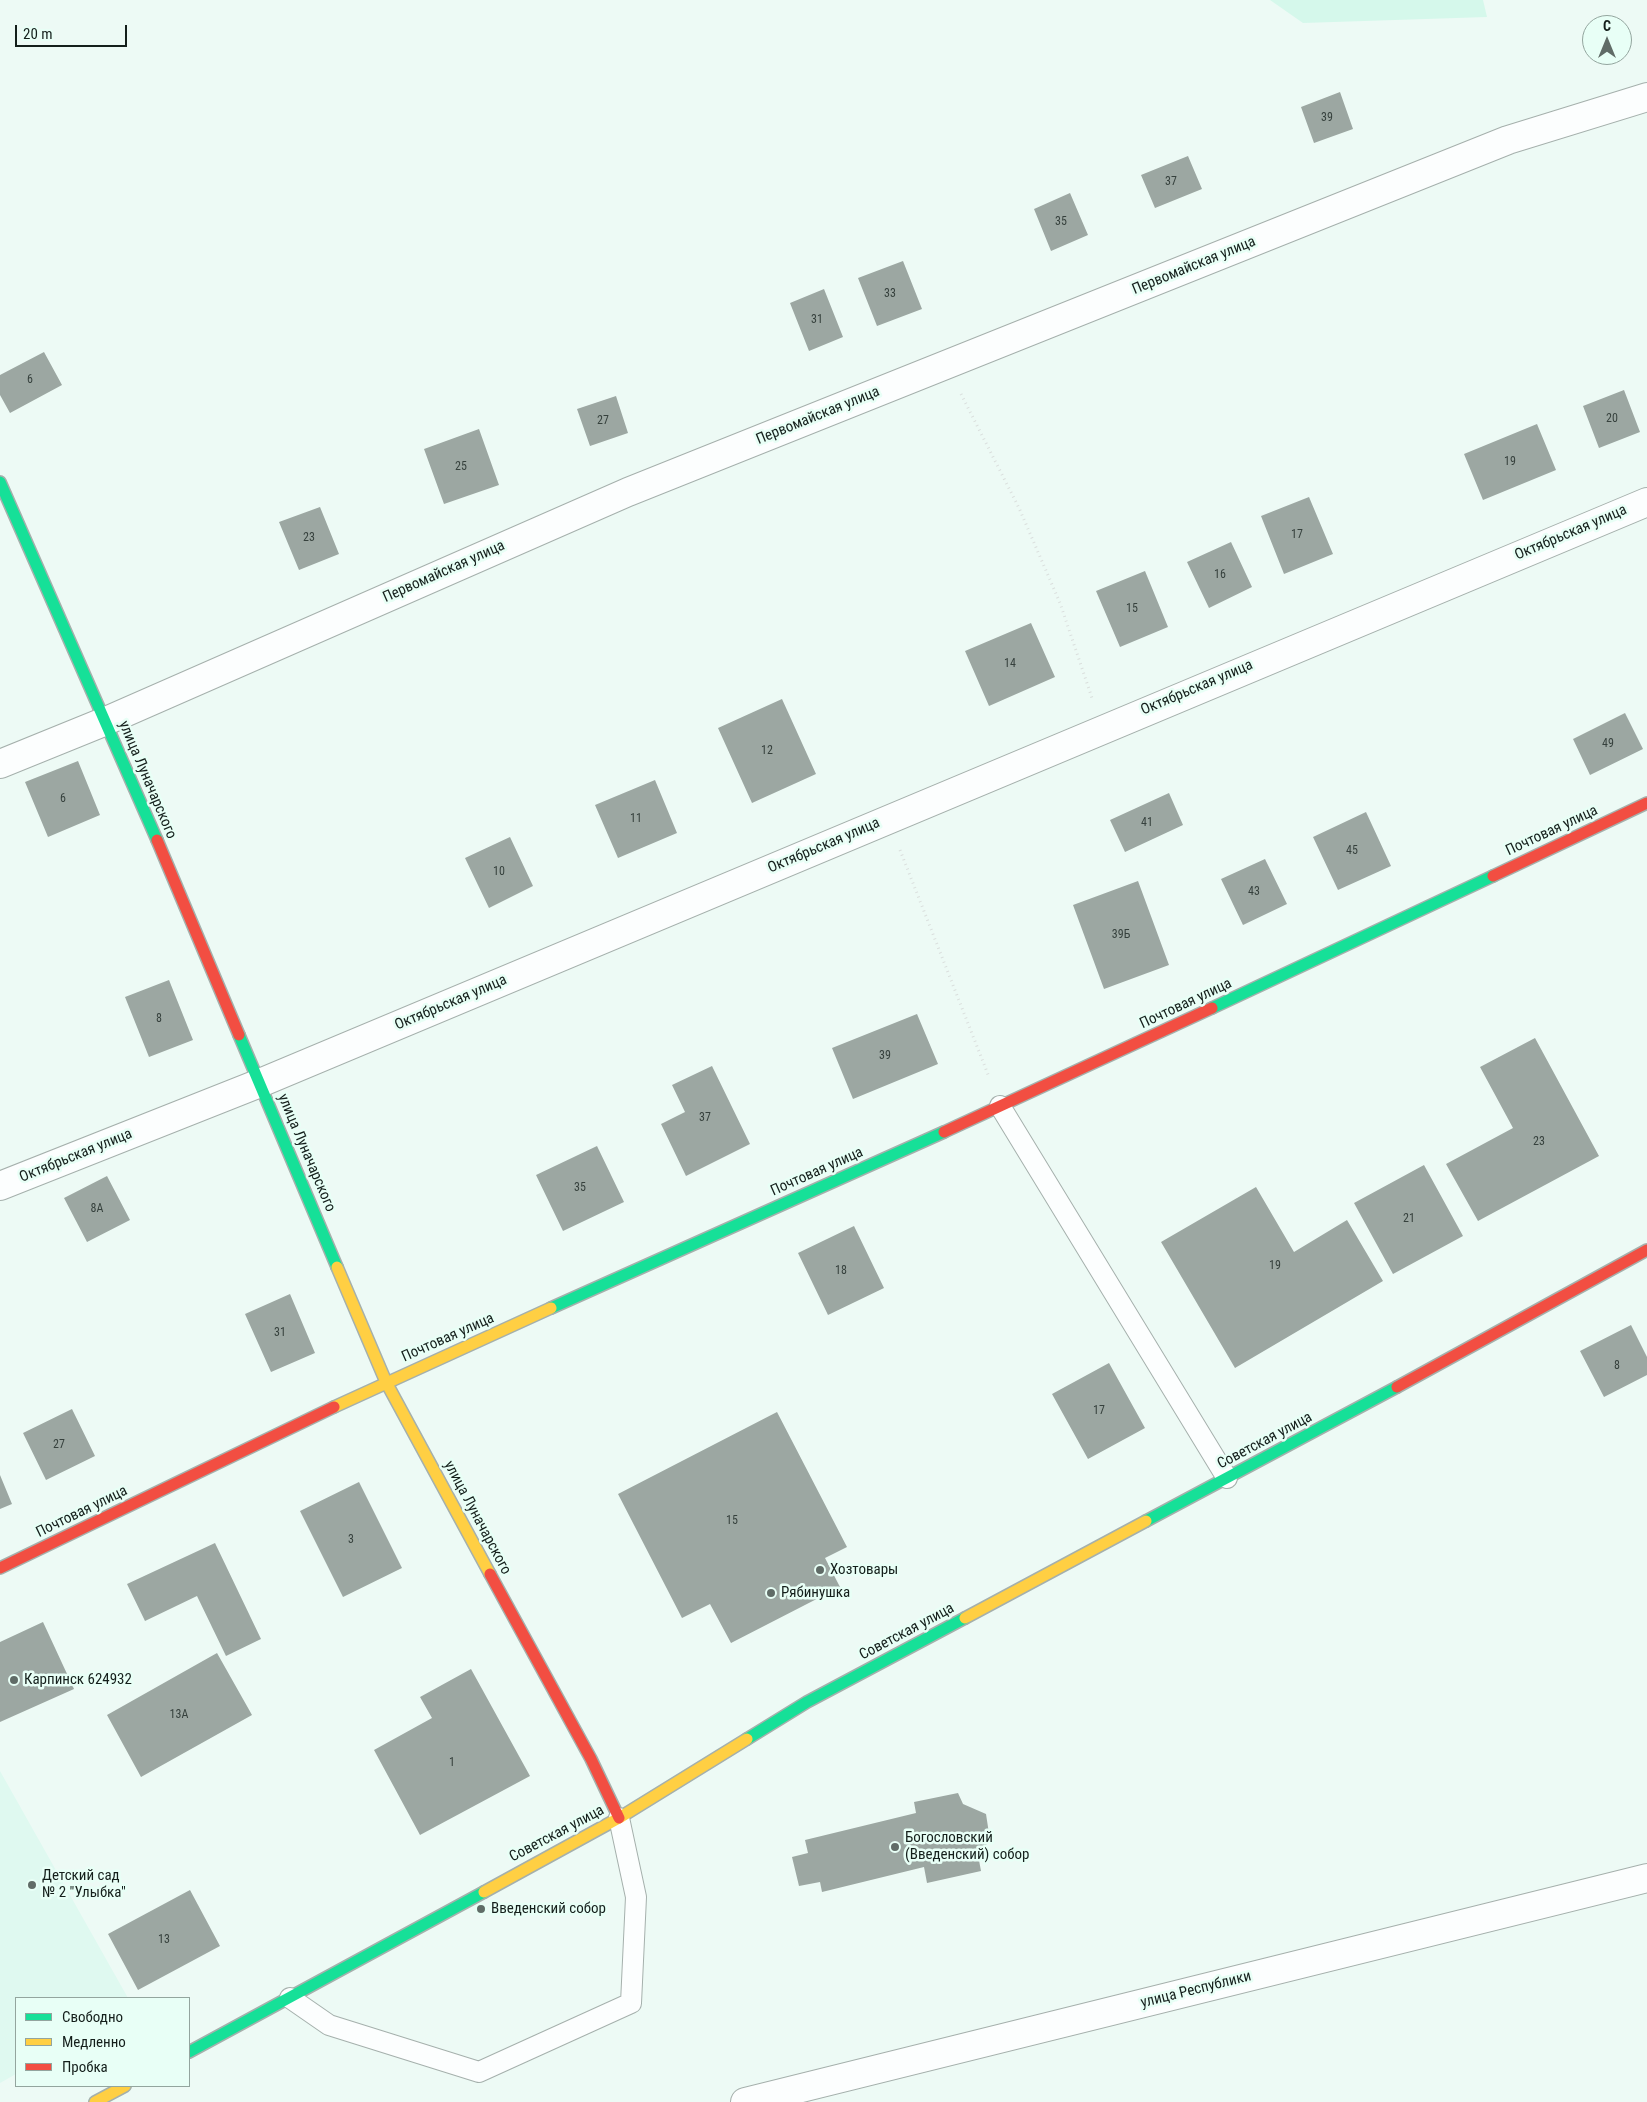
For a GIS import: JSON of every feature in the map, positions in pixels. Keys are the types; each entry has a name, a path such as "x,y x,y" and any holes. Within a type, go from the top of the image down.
{"street":[{"name":"Первомайская улица","path":"0,764 106,721 628,492 1508,140 1647,96"},
{"name":"улица Луначарского","path":"0,482 106,721 386,1382 591,1759 620,1818"},
{"name":"Октябрьская улица","path":"0,1186 260,1083 1102,728 1647,502"},
{"name":"Почтовая улица","path":"0,1568 386,1382 1000,1106 1647,803"},
{"name":"Советская улица","path":"190,2051 290,1998 469,1897 620,1818 807,1702 1495,1335 1647,1250"},
{"name":"улица Республики","path":"745,2102 1647,1878"},
{"path":"95,2102 123,2087"}],"lane":[{"path":"1000,1106 1227,1478"},
{"path":"290,1998 329,2025 479,2072 631,2003 636,1897 620,1818"}],"path":[{"path":"946,365 1019,508 1060,603 1102,728"},
{"path":"887,819 1000,1106"}],"shaded area":[{"path":"1270,0 1483,0 1487,17 1303,23"},
{"name":"Детский сад № 2 \"Улыбка\"","path":"0,1771 127,1997 15,1997 15,2075 0,2083"}],"building":[{"path":"1340,92 1353,129 1314,143 1301,107"},
{"path":"1188,156 1202,189 1155,208 1141,175"},
{"path":"1070,193 1088,235 1051,251 1034,209"},
{"path":"903,261 922,309 877,326 858,278"},
{"path":"824,289 843,337 809,351 790,303"},
{"path":"44,352 62,385 10,413 0,395 0,375"},
{"path":"1624,390 1640,432 1599,448 1583,406"},
{"path":"616,396 628,433 590,446 577,409"},
{"path":"1537,424 1556,470 1483,500 1464,454"},
{"path":"479,429 499,485 444,504 424,449"},
{"path":"1309,497 1333,554 1284,574 1261,516"},
{"path":"320,507 339,554 299,570 279,522"},
{"path":"1231,542 1252,587 1209,608 1187,562"},
{"path":"1145,571 1168,627 1120,647 1096,591"},
{"path":"1031,623 1055,677 989,706 965,651"},
{"path":"782,699 816,774 752,803 718,728"},
{"path":"1625,713 1643,749 1590,775 1573,739"},
{"path":"78,761 100,815 48,837 25,782"},
{"path":"655,780 677,833 618,858 595,805"},
{"path":"1169,793 1183,825 1125,852 1110,820"},
{"path":"1366,812 1391,866 1338,890 1313,837"},
{"path":"510,837 533,886 489,908 465,858"},
{"path":"1265,859 1287,904 1243,925 1221,879"},
{"path":"1138,881 1169,965 1104,989 1073,905"},
{"path":"169,980 193,1040 149,1057 125,997"},
{"path":"917,1014 938,1064 853,1099 832,1048"},
{"path":"1535,1038 1599,1156 1478,1221 1446,1164 1513,1128 1480,1067"},
{"path":"712,1066 750,1144 686,1176 661,1124 685,1112 672,1085"},
{"path":"597,1146 624,1202 563,1231 536,1175"},
{"path":"1424,1165 1463,1236 1393,1274 1354,1203"},
{"path":"107,1176 130,1220 87,1242 64,1198"},
{"path":"1256,1187 1294,1252 1347,1220 1383,1281 1235,1368 1161,1242"},
{"path":"854,1226 884,1288 828,1315 798,1253"},
{"path":"290,1294 315,1353 271,1372 245,1314"},
{"path":"1631,1325 1647,1357 1647,1375 1604,1397 1580,1351"},
{"path":"1109,1363 1145,1428 1088,1459 1052,1394"},
{"path":"72,1409 95,1456 46,1480 23,1433"},
{"path":"777,1412 847,1547 825,1558 840,1587 731,1643 710,1604 682,1618 618,1494"},
{"path":"0,1475 12,1504 0,1509"},
{"path":"359,1482 402,1568 343,1597 300,1511"},
{"path":"215,1543 261,1639 226,1656 197,1596 145,1621 127,1584"},
{"path":"43,1622 74,1689 0,1722 0,1642"},
{"path":"217,1653 252,1715 141,1777 107,1715"},
{"path":"471,1669 530,1776 420,1835 374,1750 432,1718 420,1697"},
{"name":"Богословский (Введенский) собор","path":"958,1793 963,1804 986,1814 990,1840 978,1855 981,1871 927,1883 924,1867 822,1892 820,1882 799,1886 792,1857 808,1853 805,1840 916,1813 914,1802"},
{"path":"190,1890 220,1946 138,1990 108,1934"}],"traffic: fast":[{"path":"0,482 157,840"},
{"path":"1212,1008 1493,876"},
{"path":"239,1035 337,1267"},
{"path":"551,1308 944,1132"},
{"path":"1146,1521 1397,1387"},
{"path":"747,1739 807,1702 965,1618"},
{"path":"190,2051 484,1892"}],"traffic: slow":[{"path":"337,1267 386,1382 490,1574"},
{"path":"334,1407 551,1308"},
{"path":"965,1618 1146,1521"},
{"path":"484,1892 619,1818 747,1739"},
{"path":"95,2102 123,2087"}],"traffic: jam":[{"path":"1493,876 1647,803"},
{"path":"157,840 239,1035"},
{"path":"944,1132 1212,1008"},
{"path":"1397,1387 1647,1250"},
{"path":"0,1568 334,1407"},
{"path":"490,1574 591,1759 619,1818"}],"place":[{"name":"Хозтовары","path":"820,1570"},
{"name":"Рябинушка","path":"771,1593"},
{"name":"Карпинск 624932","path":"14,1680"},
{"name":"Богословский (Введенский) собор","path":"895,1847"},
{"name":"Детский сад № 2 \"Улыбка\"","path":"32,1885"},
{"name":"Введенский собор","path":"481,1909"}]}
